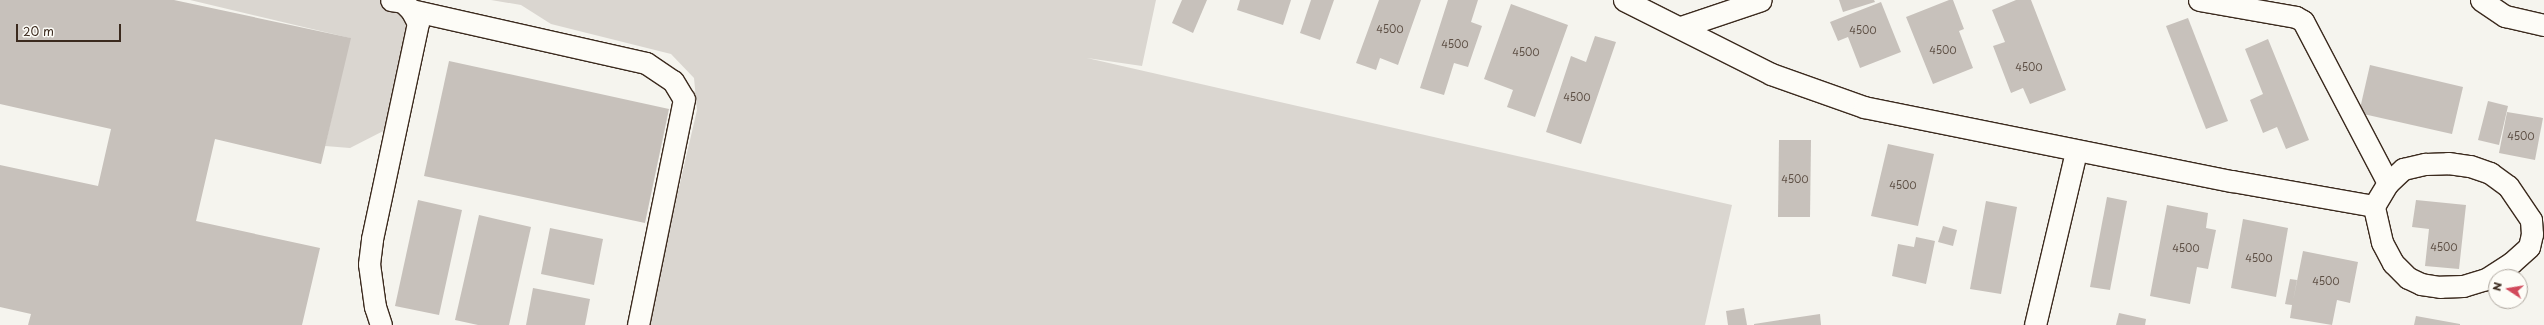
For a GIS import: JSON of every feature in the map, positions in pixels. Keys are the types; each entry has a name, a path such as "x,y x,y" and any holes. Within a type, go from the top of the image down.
{"lane":[{"path":"381,325 375,307 369,264 372,239 418,23 411,10 403,2 391,0"},
{"path":"1624,0 1681,27 1771,74 1864,107 2076,151 2374,206"},
{"path":"1681,27 1761,0"},
{"path":"2199,0 2296,17 2303,21 2388,183"},
{"path":"2481,0 2505,16 2544,25"},
{"path":"411,10 646,63 673,81 684,99 638,325"},
{"path":"2035,325 2076,151"},
{"path":"2448,163 2490,173 2508,186 2531,220 2538,236 2529,247 2511,263 2486,279 2463,286 2440,287 2421,284 2408,278 2392,263 2382,242 2374,206 2388,183 2403,169 2425,164 2448,163"}],"shaded area":[{"path":"190,0 391,0 411,10 397,124 350,148 325,146 350,38"},
{"path":"491,0 1156,0 1142,66 1087,58 1732,205 1705,325 647,325 697,110 694,78 671,54 551,24 521,5"}],"building":[{"path":"0,0 174,0 351,38 321,164 215,139 196,221 320,248 302,325 28,325 31,314 0,307 0,165 98,186 111,129 0,104"},
{"path":"1182,0 1207,0 1193,33 1172,23"},
{"path":"1240,0 1291,0 1283,25 1237,10"},
{"path":"1311,0 1334,0 1320,40 1300,33"},
{"path":"1379,0 1421,0 1398,65 1380,58 1376,70 1356,63"},
{"path":"1448,0 1478,0 1471,22 1482,26 1468,67 1454,63 1444,95 1420,88"},
{"path":"1839,0 1874,0 1875,2 1843,12"},
{"path":"1949,0 1953,0 1964,29 1959,31 1973,68 1933,84 1906,17"},
{"path":"2016,0 2031,0 2066,90 2030,104 2023,88 2011,93 1993,46 2005,42 1992,10"},
{"path":"1881,2 1901,52 1860,68 1848,37 1838,41 1830,22"},
{"path":"1511,4 1568,25 1535,117 1507,107 1513,90 1484,79"},
{"path":"2188,18 2228,121 2206,129 2166,26"},
{"path":"1595,36 1616,42 1581,144 1546,132 1571,56 1586,62"},
{"path":"2268,39 2309,140 2286,149 2277,127 2263,133 2250,100 2263,94 2245,49"},
{"path":"449,61 669,109 645,223 424,176"},
{"path":"2370,65 2463,87 2452,134 2359,113"},
{"path":"2488,101 2508,106 2499,145 2478,140"},
{"path":"2507,112 2543,118 2535,160 2499,153"},
{"path":"1779,140 1811,140 1810,217 1778,217"},
{"path":"1888,144 1934,154 1918,226 1871,216"},
{"path":"2107,197 2127,201 2110,290 2090,287"},
{"path":"418,200 462,210 439,315 395,306"},
{"path":"2416,200 2466,205 2459,269 2425,266 2429,229 2412,227"},
{"path":"1986,201 2017,207 2001,294 1970,289"},
{"path":"2167,205 2208,213 2206,228 2216,230 2208,269 2197,267 2190,304 2150,296"},
{"path":"479,215 531,227 509,325 478,325 455,320"},
{"path":"2243,219 2288,228 2276,297 2231,288"},
{"path":"1943,226 1957,230 1953,246 1938,242"},
{"path":"550,228 603,239 594,285 541,274"},
{"path":"1916,237 1935,241 1926,284 1892,276 1898,244 1914,247"},
{"path":"2303,251 2358,262 2350,303 2337,300 2332,325 2290,318 2292,305 2285,304 2290,279 2297,280 2293,301"},
{"path":"533,288 590,299 585,325 526,325"},
{"path":"1744,308 1747,325 1728,325 1726,311"},
{"path":"2119,313 2146,319 2145,325 2116,325"},
{"path":"1820,314 1821,325 1754,325 1754,324"},
{"path":"2416,316 2460,324 2460,325 2414,325"}]}
